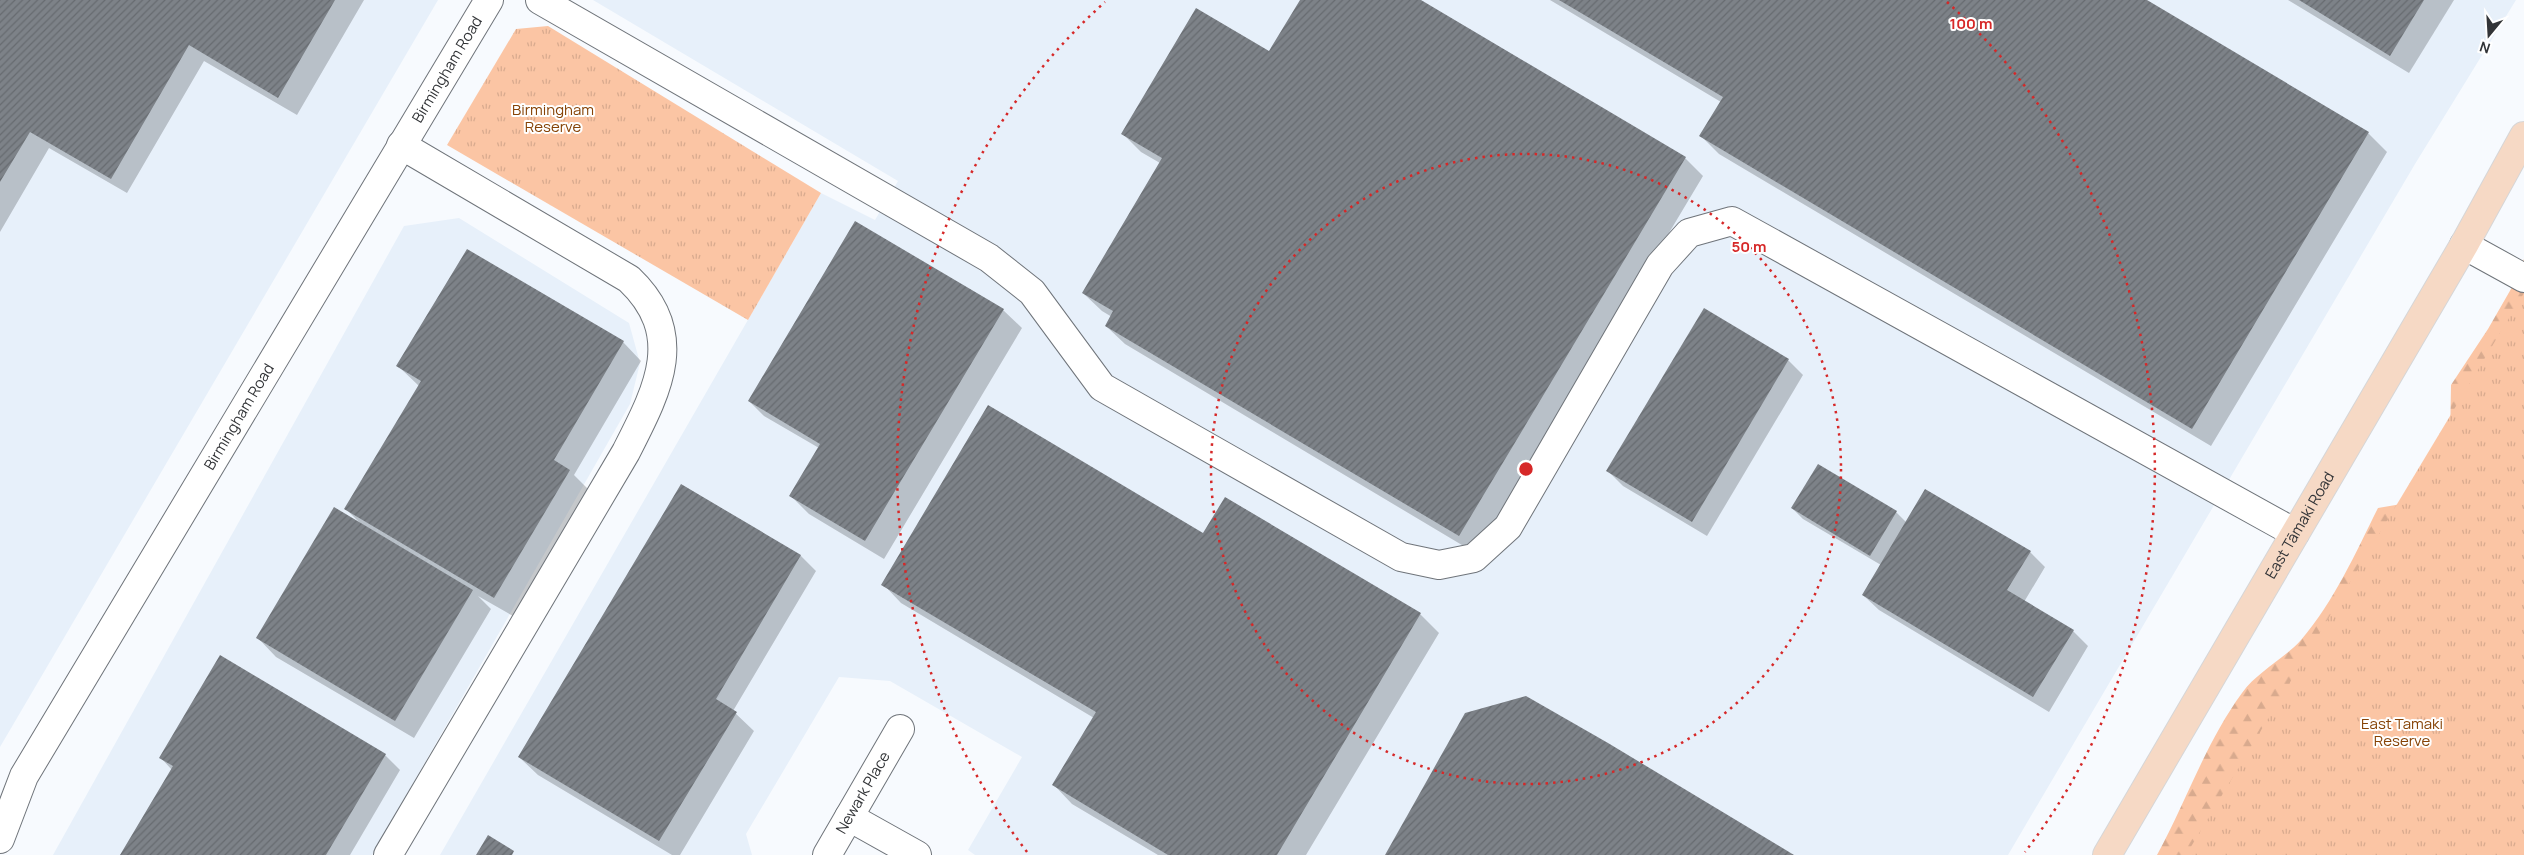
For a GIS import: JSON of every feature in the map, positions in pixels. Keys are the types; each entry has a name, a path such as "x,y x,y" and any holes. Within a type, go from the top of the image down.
{"main road":[{"name":"East Tāmaki Road","path":"2107,855 2464,245 2524,136"},
{"name":"East Tāmaki Road","path":"2493,194 2524,153"}],"street":[{"name":"Birmingham Road","path":"0,839 24,776 488,0"},
{"path":"540,0 988,258 1032,292 1102,388 1401,557 1439,565 1474,558 1508,527 1660,265 1689,233 1732,222 2295,533"},
{"path":"388,855 626,452 657,385 662,362 663,343 660,325 653,307 629,279 401,145"},
{"path":"2464,245 2524,278"},
{"name":"Newark Place","path":"827,855 900,730"},
{"path":"849,817 917,855"}],"shaded area":[{"path":"0,0 438,0 0,747"},
{"path":"593,0 2516,0 2415,164 2008,855 975,855 968,850 1022,757 890,681 839,677 746,834 752,855 440,855 821,193 875,220 898,181"},
{"path":"459,218 629,323 640,363 630,404 372,855 53,855 404,226"}],"green space":[{"name":"Birmingham Reserve","path":"548,26 821,193 748,320 447,145 516,29"},
{"path":"2524,259 2524,422 2450,442 2451,385 2488,329 2515,282"},
{"name":"East Tamaki Reserve","path":"2524,293 2524,855 2186,855"},
{"path":"2419,501 2239,855 2157,855 2207,752 2229,712 2248,685 2294,647 2313,625 2344,576 2378,508"}],"building":[{"path":"0,0 335,0 278,98 189,45 111,179 30,132 0,182"},
{"path":"1300,0 1421,0 1686,157 1459,536 1105,326 1113,311 1082,293 1162,158 1121,134 1196,8 1269,51"},
{"path":"1559,0 2147,0 2369,132 2192,429 1699,136 1723,97"},
{"path":"2299,0 2424,0 2390,56"},
{"path":"855,221 1004,309 865,541 789,496 820,444 748,401"},
{"path":"467,249 624,341 554,460 570,470 494,598 344,509 421,381 396,366"},
{"path":"1704,308 1789,359 1692,522 1606,471"},
{"path":"988,405 1203,533 1225,497 1421,613 1277,855 1168,855 1052,785 1096,712 881,585"},
{"path":"1818,464 1897,511 1870,556 1791,508"},
{"path":"681,484 801,555 716,699 737,712 659,841 518,757"},
{"path":"1925,489 2031,551 2007,590 2074,630 2033,697 1862,595"},
{"path":"334,507 473,590 395,721 256,638"},
{"path":"220,655 386,754 326,855 120,855 173,766 159,758"},
{"path":"1526,696 1794,855 1385,855 1465,713"},
{"path":"488,835 514,851 512,855 476,855"}]}
